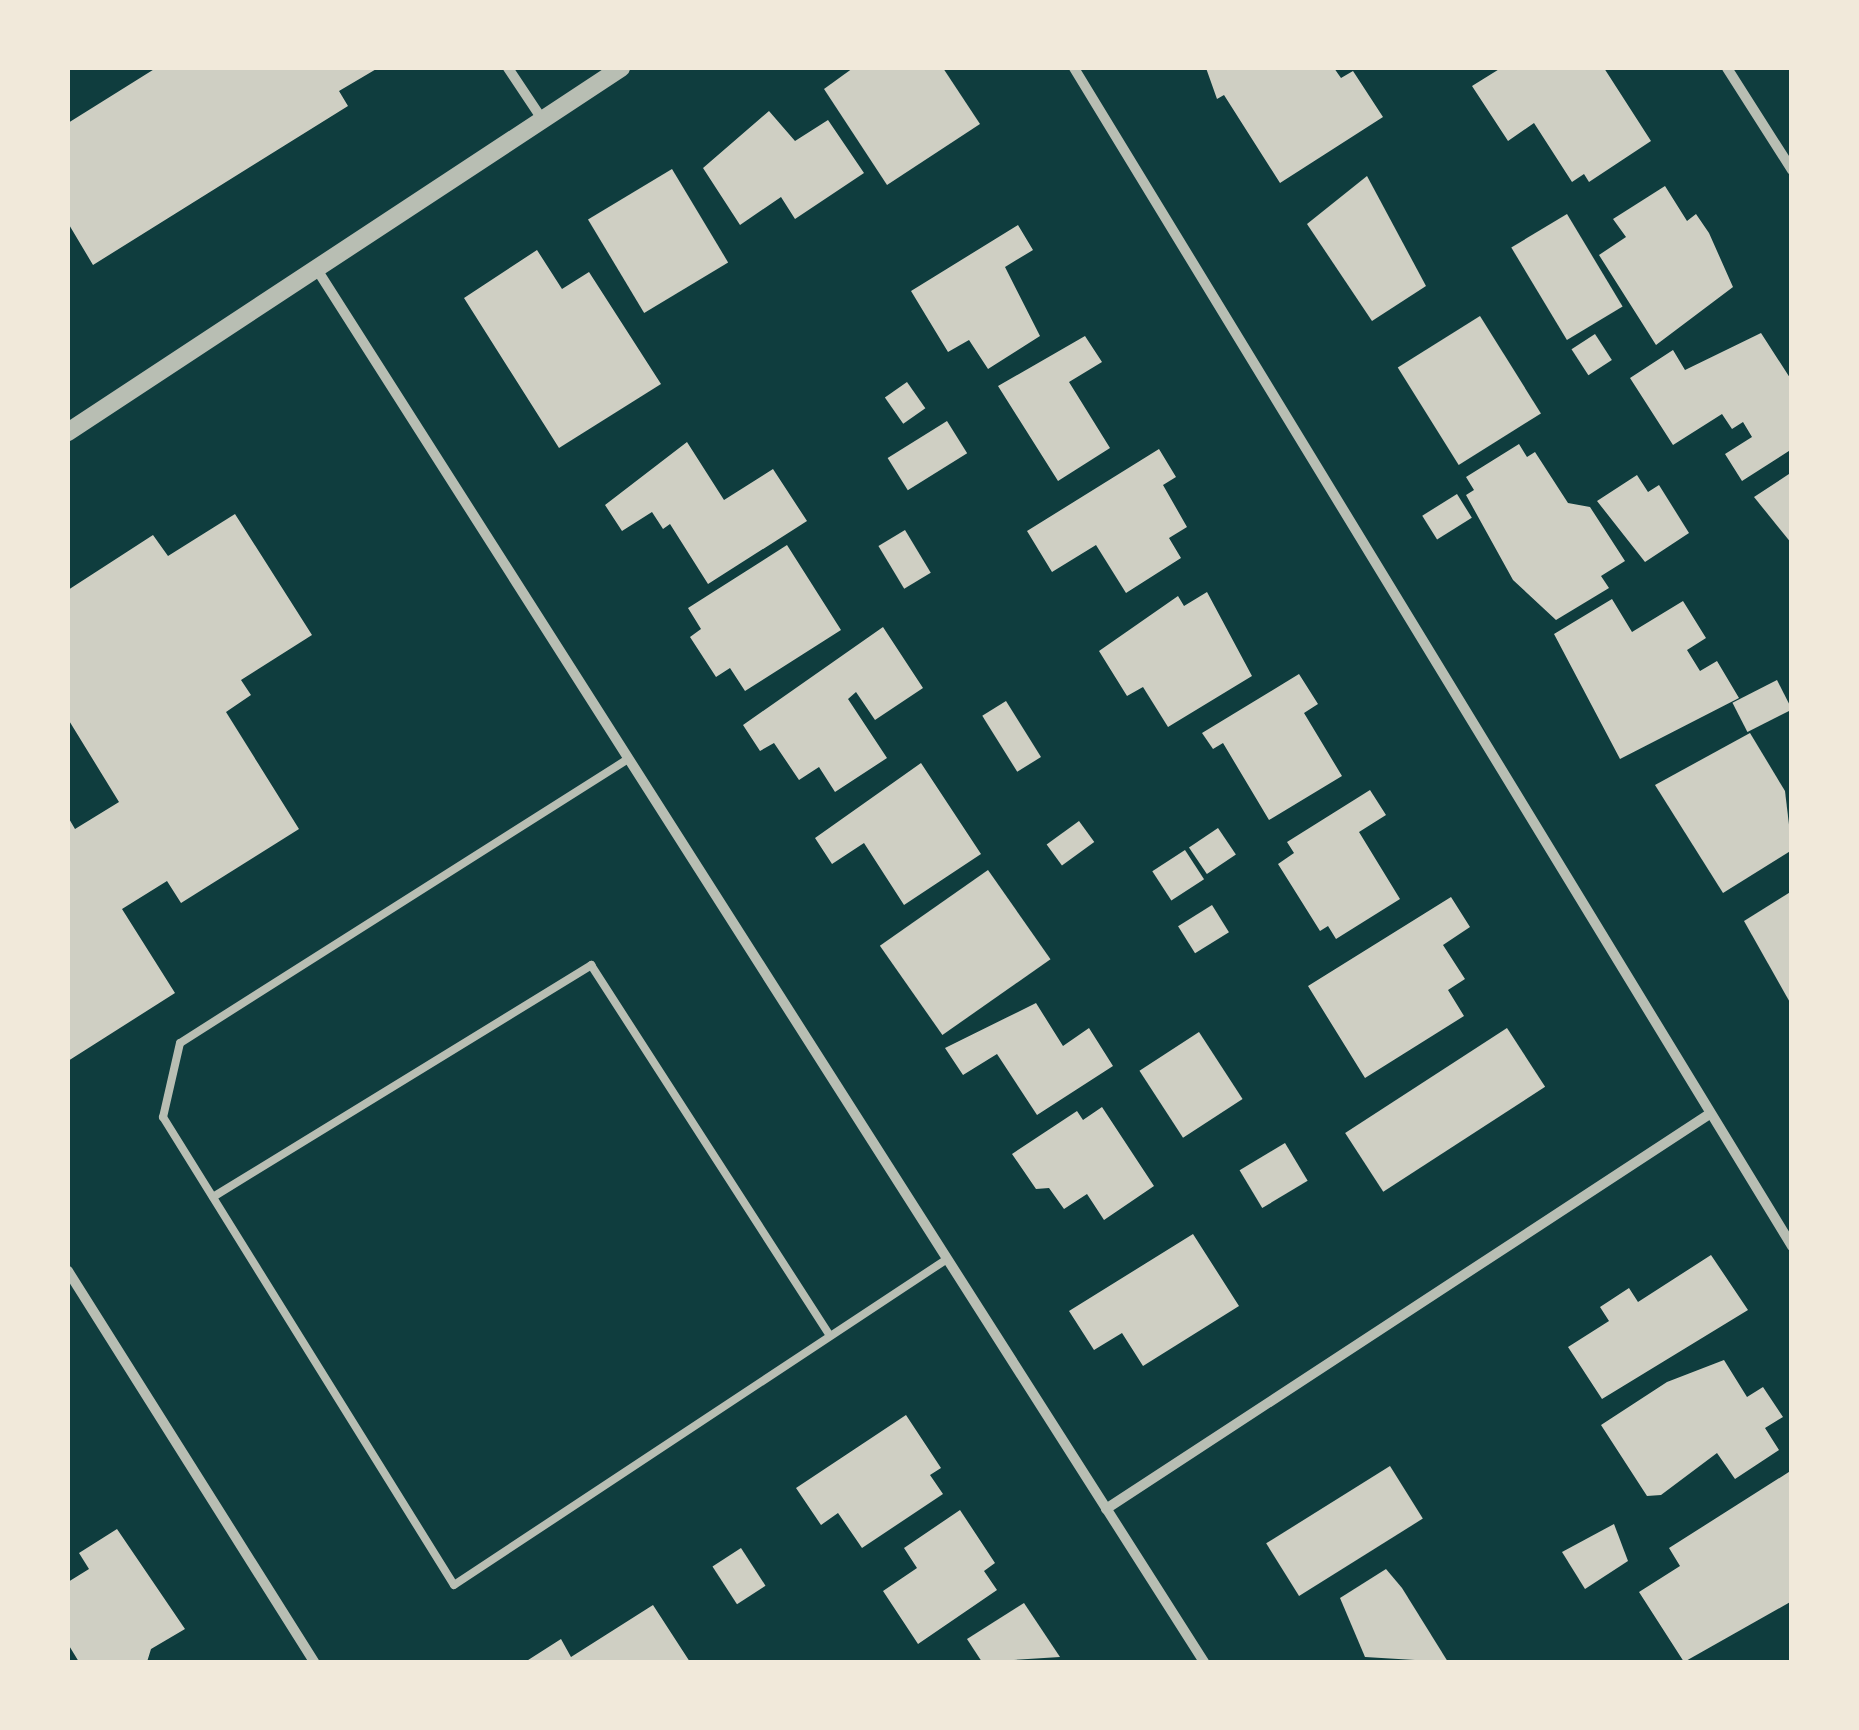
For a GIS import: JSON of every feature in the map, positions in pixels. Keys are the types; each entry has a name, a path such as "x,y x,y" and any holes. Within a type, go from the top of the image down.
{"street":[{"path":"508,68 542,119"},
{"path":"68,432 621,68"},
{"path":"1074,68 1708,1114 1792,1246"},
{"path":"1727,68 1792,170"},
{"path":"316,267 1204,1662"},
{"path":"1106,1510 1708,1114"},
{"path":"68,1272 314,1662"}],"lane":[{"path":"628,759 180,1043 162,1117 454,1585 947,1259"},
{"path":"213,1197 591,965 830,1336"}],"building":[{"path":"156,68 378,68 339,91 348,106 93,265 68,223 68,123"},
{"path":"853,68 943,68 980,124 887,185 824,89"},
{"path":"1206,68 1334,68 1341,78 1353,71 1383,117 1280,183 1224,95 1217,99"},
{"path":"1501,68 1604,68 1651,141 1589,182 1584,174 1572,182 1534,123 1508,141 1472,86"},
{"path":"769,111 795,141 828,120 864,173 795,219 781,197 740,225 703,168"},
{"path":"672,169 728,262 644,313 588,219"},
{"path":"1367,176 1426,286 1372,321 1307,224"},
{"path":"1665,186 1687,221 1696,214 1709,233 1733,287 1656,345 1599,255 1626,237 1613,219"},
{"path":"1567,214 1623,307 1567,340 1511,247"},
{"path":"1018,225 1033,250 1005,267 1040,336 988,369 969,340 948,352 911,291"},
{"path":"537,250 562,289 589,272 661,384 559,448 464,298"},
{"path":"1480,316 1541,414 1459,465 1398,367"},
{"path":"1761,333 1792,381 1792,449 1742,481 1725,454 1752,437 1743,422 1732,429 1722,414 1673,445 1630,378 1673,350 1685,370"},
{"path":"1595,334 1612,360 1588,375 1572,349"},
{"path":"1085,336 1102,362 1069,382 1110,448 1058,481 998,386"},
{"path":"907,382 925,408 903,424 885,397"},
{"path":"947,421 967,453 908,490 888,458"},
{"path":"687,442 724,500 773,469 807,521 708,584 670,524 663,529 652,512 622,531 605,505"},
{"path":"1519,444 1527,457 1535,452 1568,503 1590,507 1625,561 1601,576 1609,588 1556,620 1513,580 1466,495 1474,490 1466,477"},
{"path":"1159,449 1176,477 1163,485 1187,527 1169,538 1181,558 1126,593 1096,545 1052,572 1027,531"},
{"path":"1792,472 1792,544 1754,497"},
{"path":"1637,475 1648,492 1659,485 1689,533 1645,562 1597,501"},
{"path":"1457,494 1472,518 1437,539 1422,516"},
{"path":"235,514 312,635 241,680 251,695 226,712 299,829 181,903 167,881 122,909 175,993 68,1061 68,817 75,829 119,802 68,719 68,590 153,535 168,556"},
{"path":"905,530 931,573 904,589 878,546"},
{"path":"787,545 841,630 745,691 730,668 716,677 690,637 701,629 688,608"},
{"path":"1207,592 1252,676 1168,727 1143,687 1127,696 1099,651 1178,596 1184,606"},
{"path":"1612,599 1632,632 1683,601 1706,638 1687,650 1700,671 1717,661 1739,698 1620,759 1554,634"},
{"path":"883,627 923,688 875,720 856,692 848,699 887,758 835,792 819,767 799,780 774,743 760,751 743,725"},
{"path":"1299,674 1318,704 1304,713 1342,776 1269,820 1223,743 1213,749 1202,733"},
{"path":"1777,680 1792,709 1747,732 1732,703"},
{"path":"1006,701 1041,757 1017,772 982,716"},
{"path":"1750,733 1785,791 1792,850 1723,893 1655,785"},
{"path":"921,763 981,854 904,905 864,843 832,864 815,838"},
{"path":"1370,790 1386,815 1359,832 1400,899 1336,939 1328,926 1320,931 1278,864 1294,853 1287,842"},
{"path":"1079,821 1094,842 1062,866 1047,845"},
{"path":"1218,828 1236,855 1207,874 1189,848"},
{"path":"1185,850 1204,879 1171,901 1152,871"},
{"path":"988,870 1051,959 942,1035 880,946"},
{"path":"1792,891 1792,1006 1744,921"},
{"path":"1451,897 1470,927 1443,945 1465,979 1448,990 1464,1016 1365,1078 1308,986"},
{"path":"1212,905 1229,932 1195,953 1178,926"},
{"path":"1036,1003 1063,1046 1089,1028 1113,1066 1037,1115 997,1054 963,1075 945,1048"},
{"path":"1507,1028 1545,1087 1383,1192 1345,1133"},
{"path":"1199,1032 1243,1099 1183,1138 1139,1071"},
{"path":"1102,1107 1154,1186 1104,1220 1087,1194 1064,1209 1049,1188 1036,1189 1012,1154 1077,1111 1083,1120"},
{"path":"1285,1143 1308,1181 1262,1208 1240,1170"},
{"path":"1193,1234 1239,1306 1143,1366 1122,1333 1094,1350 1069,1311"},
{"path":"1711,1255 1748,1310 1602,1399 1568,1347 1609,1321 1600,1307 1629,1288 1638,1302"},
{"path":"1724,1360 1747,1397 1763,1387 1783,1417 1765,1428 1779,1450 1735,1479 1717,1453 1661,1495 1647,1496 1601,1425 1667,1382"},
{"path":"906,1415 941,1468 930,1475 943,1494 862,1548 838,1513 821,1525 796,1488"},
{"path":"1390,1466 1423,1519 1299,1596 1266,1543"},
{"path":"1792,1470 1792,1601 1684,1662 1639,1592 1680,1566 1669,1548"},
{"path":"960,1510 995,1563 984,1571 997,1590 918,1644 883,1591 917,1568 904,1548"},
{"path":"1614,1524 1628,1561 1585,1589 1562,1552"},
{"path":"117,1529 185,1629 151,1649 147,1662 79,1662 68,1644 68,1582 89,1569 79,1553"},
{"path":"741,1548 766,1586 737,1604 712,1567"},
{"path":"1386,1569 1448,1662 1365,1657 1340,1598"},
{"path":"1024,1603 1060,1657 982,1662 967,1639"},
{"path":"653,1605 690,1662 525,1662 561,1639 571,1657"}]}
